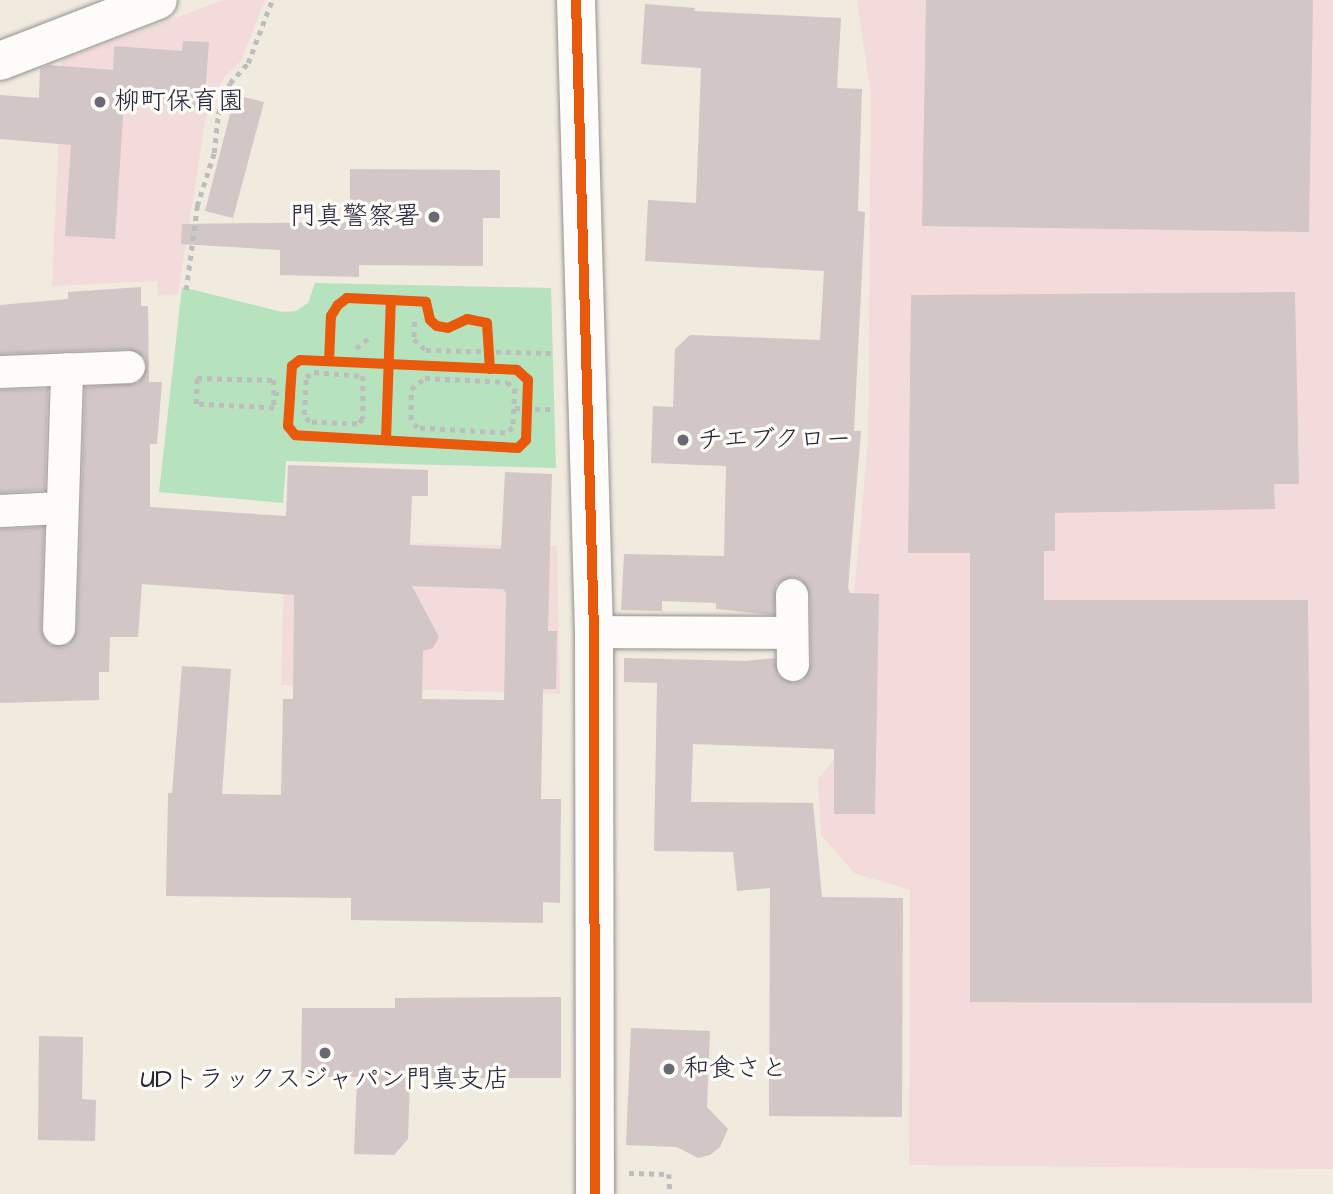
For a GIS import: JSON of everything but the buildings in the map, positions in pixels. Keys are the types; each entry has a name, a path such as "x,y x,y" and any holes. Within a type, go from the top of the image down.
{"street":[{"path":"0,61 158,0"},
{"path":"576,0 594,632 595,1194"},
{"path":"0,372 129,367"},
{"path":"59,629 60,508 67,369"},
{"path":"0,511 60,508"},
{"path":"792,595 793,665"},
{"path":"594,632 792,634"}],"path":[{"path":"186,290 197,206 214,153 218,114 230,83 248,63 272,0"},
{"path":"415,322 414,339 426,350 562,353"},
{"path":"490,333 490,369"},
{"path":"356,348 370,337"},
{"path":"309,360 367,363"},
{"path":"425,366 517,370"},
{"path":"313,372 363,376 363,419 357,424 309,422 304,415 306,377 313,372"},
{"path":"197,378 274,380 274,394 274,408 196,404 197,378"},
{"path":"526,429 521,408 515,388 507,382 425,379 411,389 411,420 418,428 506,433 513,428 521,408 528,380"},
{"path":"289,405 290,385"},
{"path":"274,394 281,394"},
{"path":"521,408 563,410"},
{"path":"629,1173 669,1174 670,1194"}],"shaded area":[{"path":"224,0 265,0 241,61 224,77 206,116 178,294 158,296 157,281 52,286 62,60"},
{"path":"857,0 1333,0 1333,1169 909,1165 910,890 854,873 821,835 818,779 840,752 868,442 871,95"},
{"path":"285,541 557,546 560,694 281,685"}],"green space":[{"path":"315,283 551,288 556,468 286,461 283,503 159,492 182,287 282,312 296,311 308,303"}],"cycle path":[{"path":"576,0 594,632 595,1194"},
{"path":"329,361 331,316 338,305 347,298 391,300 426,302 430,320 437,326 448,328 467,319 487,323 490,369"},
{"path":"386,440 391,300"},
{"path":"300,360 517,370 528,380 526,440 518,448 295,435 288,426 290,395 292,366 300,360"}],"place":[{"name":"柳町保育園","path":"100,102"},
{"name":"門真警察署","path":"434,217"},
{"name":"チエブクロー","path":"683,440"},
{"name":"UDトラックスジャパン門真支店","path":"325,1053"},
{"name":"和食さと","path":"669,1069"}]}
